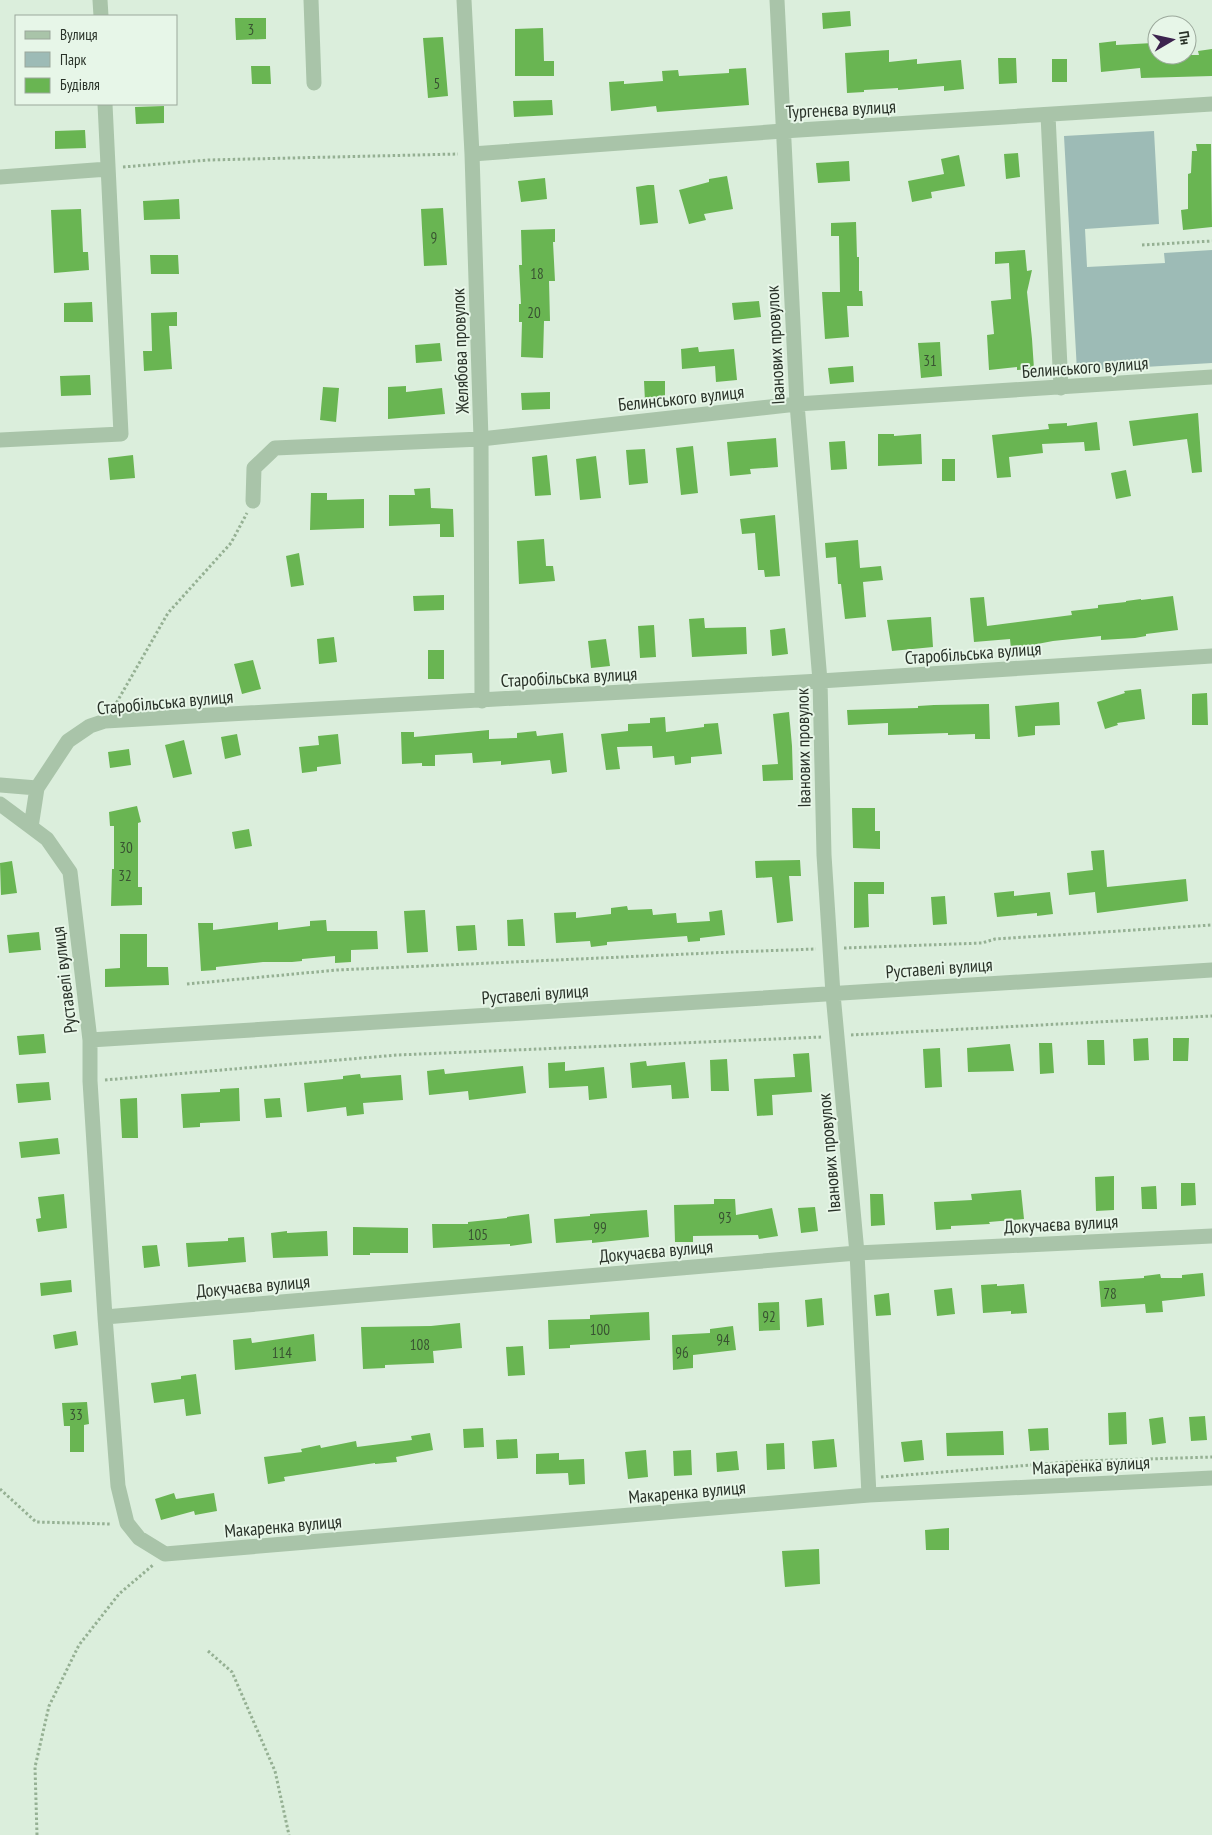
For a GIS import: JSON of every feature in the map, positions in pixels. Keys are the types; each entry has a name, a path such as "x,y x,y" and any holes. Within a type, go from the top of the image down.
{"street":[{"path":"100,0 101,15"},
{"path":"311,0 314,83"},
{"name":"Желябова провулок","path":"464,0 472,154 481,439 482,701"},
{"name":"Іванових провулок","path":"777,0 797,404 820,681 824,855 833,994 857,1253 870,1495"},
{"name":"Тургенєва вулиця","path":"472,154 783,131 1212,104"},
{"path":"0,440 121,434 105,105"},
{"path":"1048,115 1061,388"},
{"path":"0,177 108,169"},
{"name":"Белинського вулиця","path":"252,501 254,468 276,448 481,439 797,404 1212,378"},
{"name":"Старобільська вулиця","path":"31,827 37,788 68,741 90,726 105,722 820,681 1212,656"},
{"path":"0,785 37,788"},
{"path":"0,804 31,827"},
{"name":"Руставелі вулиця","path":"31,827 47,839 70,872 90,1040 1212,970"},
{"path":"90,1040 90,1081 118,1486 127,1523 139,1538 165,1554"},
{"name":"Докучаєва вулиця","path":"105,1317 857,1253 1212,1236"},
{"name":"Макаренка вулиця","path":"165,1554 870,1495 1212,1478"}],"path":[{"path":"108,169 208,160 472,154"},
{"path":"1142,245 1212,241"},
{"path":"105,722 168,613 231,543 252,501"},
{"path":"187,984 337,970 723,952 982,943 995,939 1212,925"},
{"path":"90,1081 397,1055 837,1036 1212,1016"},
{"path":"868,1478 1081,1461 1212,1457"},
{"path":"0,1489 36,1522 117,1525 127,1523"},
{"path":"38,1835 35,1767 49,1706 79,1645 119,1594 165,1554"},
{"path":"208,1651 232,1672 275,1771 289,1835"}],"green space":[{"path":"1154,131 1159,224 1085,229 1087,267 1165,263 1164,253 1212,250 1212,363 1077,371 1064,136"}],"building":[{"path":"850,11 851,26 823,29 822,13"},
{"path":"235,18 266,18 266,39 236,40"},
{"path":"543,28 544,61 554,61 554,76 515,76 515,29"},
{"path":"443,37 448,96 428,98 423,38"},
{"path":"1116,41 1116,45 1147,43 1147,65 1197,65 1198,51 1212,49 1212,76 1141,78 1140,68 1101,72 1099,43"},
{"path":"889,50 889,62 917,59 917,64 961,60 964,89 944,91 944,86 898,90 898,88 864,90 864,92 847,93 845,53"},
{"path":"998,58 1016,58 1017,83 999,84"},
{"path":"1052,59 1067,59 1067,82 1052,82"},
{"path":"251,66 270,66 271,84 252,84"},
{"path":"746,68 749,105 657,112 656,106 611,111 609,82 624,81 624,84 663,81 662,71 678,70 679,76 729,73 729,69"},
{"path":"552,100 553,115 514,117 513,101"},
{"path":"164,106 164,123 136,124 135,107"},
{"path":"85,130 86,148 55,149 55,131"},
{"path":"1196,144 1211,144 1212,227 1183,230 1181,210 1188,209 1188,174 1191,173 1192,151 1197,151"},
{"path":"1018,153 1020,177 1006,179 1004,154"},
{"path":"959,155 965,186 931,192 932,198 912,202 908,181 944,174 941,159"},
{"path":"849,161 850,181 818,183 816,163"},
{"path":"727,176 733,209 704,214 706,220 689,224 679,190 709,182 709,179"},
{"path":"545,178 547,199 521,202 518,181"},
{"path":"654,185 658,223 640,225 636,187"},
{"path":"179,199 180,219 144,220 143,201"},
{"path":"443,208 447,265 424,266 421,209"},
{"path":"81,209 83,252 88,252 89,270 54,273 51,210"},
{"path":"856,222 859,291 862,291 863,306 847,306 849,337 825,339 822,292 840,292 839,236 831,236 831,223"},
{"path":"555,229 555,242 553,242 555,281 549,281 550,321 544,321 543,358 521,357 522,322 519,322 519,304 521,304 519,265 522,265 521,230"},
{"path":"1025,250 1027,271 1032,270 1027,292 1034,369 1017,370 1017,367 989,370 987,335 994,334 991,301 1011,299 1009,263 995,264 995,252"},
{"path":"150,255 178,255 179,274 151,274"},
{"path":"759,301 761,317 734,320 732,303"},
{"path":"92,302 93,322 64,322 64,303"},
{"path":"177,312 177,326 169,326 172,369 144,371 143,351 152,351 151,313"},
{"path":"940,342 942,376 921,378 918,343"},
{"path":"440,343 442,361 416,363 415,345"},
{"path":"698,347 699,352 734,349 737,380 716,382 715,366 682,369 681,349"},
{"path":"853,366 854,382 830,384 828,368"},
{"path":"90,375 91,395 61,396 60,376"},
{"path":"644,381 665,381 665,400 645,401"},
{"path":"406,386 406,392 442,388 445,414 388,419 388,387"},
{"path":"323,387 339,388 336,422 320,420"},
{"path":"550,392 550,409 522,410 521,393"},
{"path":"1198,413 1202,472 1192,473 1187,439 1133,446 1129,421"},
{"path":"1097,422 1100,450 1085,451 1084,442 1042,444 1043,453 1009,457 1011,477 997,478 992,435 1049,429 1048,424 1067,423 1067,426"},
{"path":"878,434 894,434 894,436 921,434 922,464 878,466"},
{"path":"776,438 778,467 750,469 751,474 730,476 727,442"},
{"path":"845,441 847,469 831,470 829,442"},
{"path":"693,446 698,493 681,495 676,448"},
{"path":"645,449 648,483 629,485 626,450"},
{"path":"133,455 135,478 110,480 108,458"},
{"path":"547,455 551,495 535,496 532,457"},
{"path":"596,456 601,498 580,500 576,459"},
{"path":"942,459 955,459 955,481 942,481"},
{"path":"1126,470 1131,496 1116,499 1111,473"},
{"path":"430,488 431,508 453,509 454,537 440,537 440,524 389,526 389,495 415,495 414,489"},
{"path":"311,493 327,493 327,500 364,499 364,528 310,530"},
{"path":"775,515 780,576 765,577 764,570 758,570 755,533 742,534 740,519"},
{"path":"544,539 546,566 553,566 555,581 519,584 517,541"},
{"path":"858,540 860,568 881,566 883,580 863,582 866,617 845,619 841,584 838,584 836,557 826,558 825,543"},
{"path":"299,553 304,585 291,587 286,556"},
{"path":"444,595 444,610 414,611 413,596"},
{"path":"1173,596 1178,630 1146,634 1146,636 1135,638 1101,640 1101,636 1053,641 1011,649 1010,639 974,642 970,598 984,597 987,626 1072,615 1071,611 1098,608 1098,605"},
{"path":"931,617 933,647 892,651 887,620"},
{"path":"704,618 705,628 746,627 747,654 692,657 689,619"},
{"path":"654,625 656,657 640,658 638,626"},
{"path":"785,628 788,654 772,656 770,630"},
{"path":"334,637 337,662 319,664 317,639"},
{"path":"606,639 610,666 591,668 588,641"},
{"path":"428,650 444,650 444,679 428,679"},
{"path":"253,660 261,689 242,694 234,664"},
{"path":"1141,689 1145,719 1117,723 1118,725 1105,729 1097,702 1125,693 1124,691"},
{"path":"1207,693 1208,725 1192,725 1192,694"},
{"path":"1059,702 1060,725 1035,726 1035,735 1018,737 1015,706"},
{"path":"989,704 990,739 975,739 975,734 888,735 888,723 848,725 847,710"},
{"path":"789,712 793,780 763,781 762,765 778,764 773,714"},
{"path":"665,717 666,732 704,727 704,724 718,723 722,754 691,757 691,763 675,765 674,756 653,758 652,746 617,747 620,769 606,770 601,734 628,731 628,724 650,723 650,718"},
{"path":"489,730 489,739 517,738 517,733 536,731 537,736 563,733 567,772 552,774 550,760 501,765 501,761 473,763 472,753 435,755 435,766 422,766 422,763 402,764 401,732 414,732 414,737"},
{"path":"237,734 241,755 225,759 221,737"},
{"path":"338,734 341,764 317,767 317,771 302,773 299,747 319,745 318,736"},
{"path":"184,740 192,774 173,778 165,745"},
{"path":"129,749 131,765 110,768 108,752"},
{"path":"137,806 141,822 138,823 138,887 142,887 142,905 111,906 112,869 114,869 114,826 110,826 109,812"},
{"path":"852,808 875,808 875,831 880,831 880,849 853,848"},
{"path":"249,829 252,846 235,849 232,832"},
{"path":"1104,850 1107,887 1186,879 1188,901 1097,913 1095,892 1069,895 1067,873 1093,870 1091,851"},
{"path":"800,860 801,876 789,876 793,921 777,923 772,877 756,878 755,861"},
{"path":"12,861 17,893 1,895 0,863"},
{"path":"854,882 884,882 884,894 868,894 869,927 854,928"},
{"path":"1014,891 1014,896 1050,892 1053,914 1037,916 1037,913 997,917 994,893"},
{"path":"945,896 947,924 933,925 931,897"},
{"path":"627,906 628,910 652,909 653,915 676,913 677,923 710,921 709,912 722,910 725,935 700,938 700,941 688,942 687,936 607,942 607,945 591,947 590,941 556,943 554,913 576,912 576,918 611,914 611,908"},
{"path":"425,910 428,952 407,953 404,911"},
{"path":"523,919 525,946 508,946 507,920"},
{"path":"326,920 327,931 377,931 378,949 351,950 351,962 335,963 335,956 302,959 302,961 292,962 263,962 216,967 216,970 201,971 198,923 213,923 213,930 278,922 278,930 310,926 310,921"},
{"path":"475,925 477,950 458,951 456,926"},
{"path":"39,932 41,950 9,953 7,935"},
{"path":"120,934 147,934 147,967 168,967 169,985 105,987 105,969 120,968"},
{"path":"44,1034 46,1053 19,1055 17,1036"},
{"path":"1148,1038 1149,1060 1134,1061 1133,1039"},
{"path":"1173,1038 1189,1038 1188,1061 1173,1061"},
{"path":"1087,1040 1104,1040 1105,1065 1088,1065"},
{"path":"1039,1043 1052,1043 1054,1073 1040,1074"},
{"path":"1010,1044 1014,1071 968,1072 967,1048"},
{"path":"940,1048 942,1087 925,1088 923,1049"},
{"path":"809,1053 812,1092 772,1095 773,1115 757,1116 754,1079 795,1077 793,1054"},
{"path":"727,1059 729,1091 711,1091 710,1060"},
{"path":"646,1061 647,1066 685,1062 689,1098 672,1099 671,1085 632,1088 630,1063"},
{"path":"565,1062 565,1071 604,1067 607,1098 589,1100 588,1086 549,1088 548,1063"},
{"path":"523,1066 526,1093 469,1100 468,1091 429,1095 427,1071 444,1069 445,1074"},
{"path":"360,1074 361,1078 401,1075 403,1100 363,1103 364,1114 347,1116 346,1107 307,1112 304,1083 343,1079 343,1076"},
{"path":"49,1082 51,1100 18,1103 16,1084"},
{"path":"239,1088 240,1121 200,1123 200,1127 183,1128 181,1094 220,1092 220,1089"},
{"path":"137,1098 138,1138 122,1138 120,1099"},
{"path":"280,1098 282,1117 266,1118 264,1099"},
{"path":"58,1138 60,1154 21,1158 19,1142"},
{"path":"1114,1176 1114,1210 1096,1211 1095,1177"},
{"path":"1181,1183 1195,1183 1196,1205 1181,1206"},
{"path":"1156,1186 1157,1209 1142,1209 1141,1187"},
{"path":"1021,1190 1024,1219 989,1222 990,1224 951,1226 951,1229 936,1230 934,1202 972,1200 971,1194"},
{"path":"64,1194 67,1228 38,1232 36,1219 41,1218 38,1197"},
{"path":"870,1194 883,1194 885,1225 871,1226"},
{"path":"714,1199 735,1199 736,1215 772,1208 778,1236 759,1239 758,1235 693,1236 693,1242 675,1242 674,1205 714,1204"},
{"path":"815,1207 818,1231 801,1233 798,1208"},
{"path":"647,1210 649,1237 592,1243 592,1240 556,1243 554,1219 590,1216 590,1214"},
{"path":"529,1214 532,1243 510,1246 510,1244 433,1248 432,1224 468,1224 468,1222"},
{"path":"353,1227 408,1228 408,1253 353,1255"},
{"path":"287,1231 287,1233 327,1231 328,1256 273,1258 271,1233"},
{"path":"244,1237 246,1262 188,1267 186,1243 228,1241 228,1238"},
{"path":"157,1245 160,1266 144,1268 142,1246"},
{"path":"1203,1273 1205,1296 1162,1301 1163,1312 1146,1313 1145,1304 1101,1307 1099,1281 1144,1278 1144,1276 1160,1274 1161,1278 1182,1278 1182,1275"},
{"path":"71,1280 72,1292 41,1296 40,1283"},
{"path":"997,1284 997,1286 1024,1284 1027,1313 1011,1314 1011,1311 983,1313 981,1285"},
{"path":"952,1288 955,1314 937,1316 934,1290"},
{"path":"889,1293 891,1315 876,1316 874,1295"},
{"path":"822,1298 824,1325 807,1327 805,1300"},
{"path":"779,1302 780,1330 759,1331 758,1303"},
{"path":"649,1312 650,1340 570,1345 570,1348 549,1349 548,1320 590,1319 590,1315"},
{"path":"460,1323 462,1348 433,1351 434,1363 385,1365 385,1368 363,1369 361,1327 431,1326"},
{"path":"733,1326 736,1350 693,1355 693,1368 673,1370 672,1335 710,1333 710,1329"},
{"path":"76,1331 78,1345 55,1349 53,1335"},
{"path":"314,1334 316,1361 235,1370 233,1340 251,1338 252,1343"},
{"path":"523,1346 525,1375 508,1376 506,1347"},
{"path":"196,1374 201,1414 186,1416 184,1399 154,1403 151,1383 181,1379 181,1376"},
{"path":"87,1402 89,1424 84,1425 84,1452 70,1452 70,1426 64,1426 62,1403"},
{"path":"1126,1412 1127,1444 1109,1445 1108,1413"},
{"path":"1205,1416 1207,1440 1191,1441 1189,1417"},
{"path":"1163,1417 1166,1443 1152,1445 1149,1419"},
{"path":"483,1428 484,1447 464,1448 463,1429"},
{"path":"1048,1428 1049,1450 1030,1451 1028,1429"},
{"path":"1003,1431 1004,1455 947,1456 946,1433"},
{"path":"430,1433 433,1450 396,1457 397,1462 375,1463 284,1477 285,1481 268,1484 264,1457 302,1452 301,1449 320,1445 321,1448 356,1441 357,1447 412,1440 411,1436"},
{"path":"517,1439 518,1458 497,1459 496,1440"},
{"path":"834,1439 837,1467 814,1469 812,1441"},
{"path":"922,1440 924,1460 904,1462 901,1442"},
{"path":"784,1443 785,1469 767,1470 766,1444"},
{"path":"646,1450 648,1477 628,1479 625,1452"},
{"path":"691,1450 692,1475 674,1476 673,1451"},
{"path":"737,1451 739,1470 717,1472 716,1453"},
{"path":"559,1453 559,1460 584,1459 585,1484 569,1485 568,1473 536,1474 536,1454"},
{"path":"174,1493 176,1499 214,1493 217,1511 195,1515 194,1511 161,1520 155,1499"},
{"path":"949,1528 949,1550 926,1550 925,1530"},
{"path":"819,1549 820,1584 785,1587 782,1551"}]}
